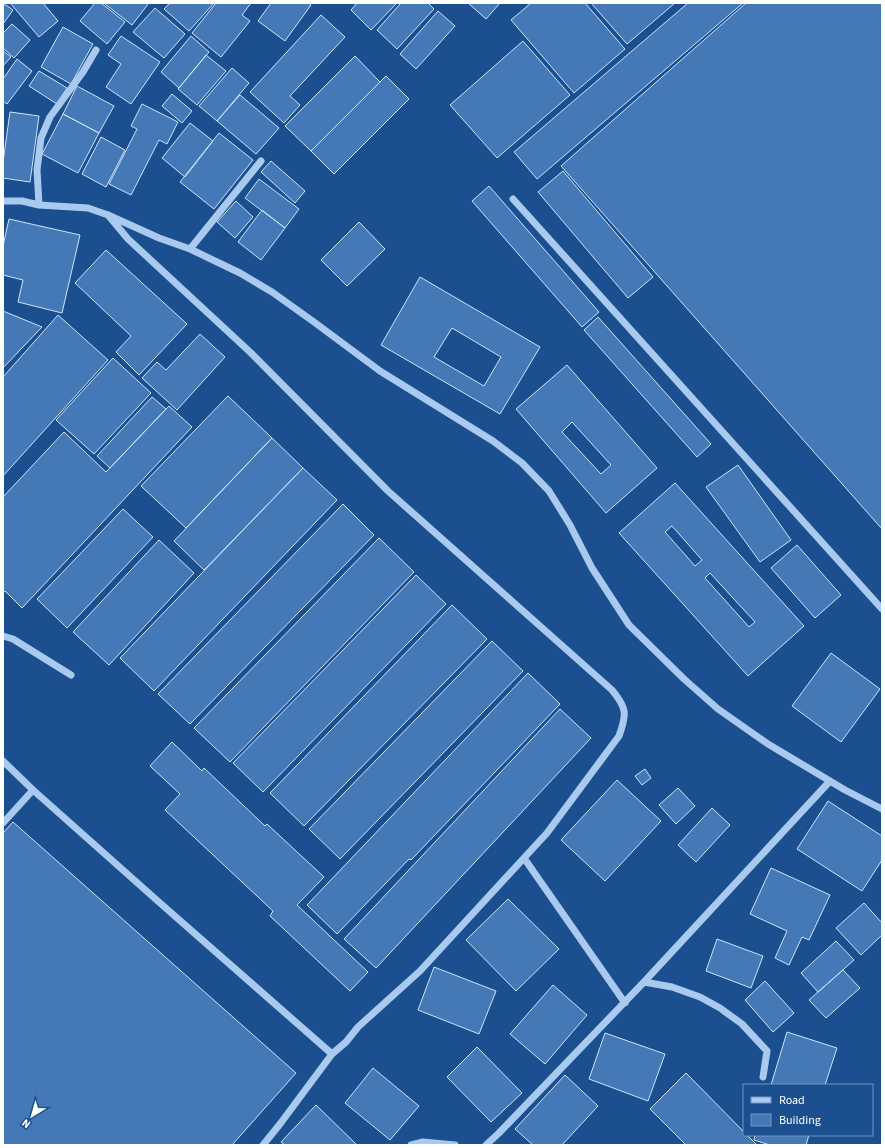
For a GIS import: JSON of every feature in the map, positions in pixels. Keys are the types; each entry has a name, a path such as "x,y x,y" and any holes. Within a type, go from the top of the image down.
{"street":[{"path":"39,205 37,170 41,138 50,117 83,72 96,50"},
{"path":"190,249 261,161"},
{"path":"513,199 882,609"},
{"path":"3,201 22,201 39,205 88,208 108,215 159,238 190,249 240,273 272,292 380,371 493,441 522,463 549,491 570,525 592,568 629,625 684,679 718,709 768,744 830,781 882,809"},
{"path":"108,215 128,239 250,352 388,491 612,690 622,701 626,713 619,736 547,833 420,971 358,1027 346,1042 332,1054 263,1145"},
{"path":"3,636 13,639 70,675"},
{"path":"3,761 33,790 332,1054"},
{"path":"486,1145 625,1003 830,781"},
{"path":"3,822 33,790"},
{"path":"524,858 625,1003"},
{"path":"644,982 672,987 700,997 720,1008 742,1024 767,1051 763,1077"},
{"path":"411,1145 423,1142 455,1145"}],"building":[{"path":"3,3 13,10 3,24"},
{"path":"43,3 58,21 39,37 11,4"},
{"path":"95,3 101,3 125,22 107,44 80,21"},
{"path":"149,3 132,25 105,4"},
{"path":"170,3 214,3 189,31 164,9"},
{"path":"216,3 251,3 242,15 250,21 221,57 192,33"},
{"path":"271,3 308,3 311,5 285,41 258,21"},
{"path":"357,3 397,3 371,30 351,10"},
{"path":"401,3 428,3 434,9 397,49 377,30"},
{"path":"468,3 500,3 486,19"},
{"path":"531,3 585,3 625,49 574,93 511,20"},
{"path":"591,3 675,3 627,44"},
{"path":"688,3 743,3 537,179 514,152"},
{"path":"746,3 882,3 882,529 561,166"},
{"path":"155,8 185,34 164,58 133,32"},
{"path":"438,11 455,26 416,69 400,54"},
{"path":"321,15 345,37 290,96 300,105 284,123 250,92"},
{"path":"12,24 30,40 14,58 3,48 3,33"},
{"path":"63,27 93,44 71,84 41,67"},
{"path":"121,36 160,62 131,104 106,87 121,64 108,55"},
{"path":"191,36 209,52 179,88 161,72"},
{"path":"523,41 570,95 497,158 450,105"},
{"path":"3,51 11,57 3,66"},
{"path":"206,55 226,71 197,105 178,89"},
{"path":"355,56 380,82 311,151 285,126"},
{"path":"17,59 32,71 7,104 3,101 3,79"},
{"path":"232,68 249,83 217,121 199,106"},
{"path":"39,71 67,88 57,104 29,86"},
{"path":"386,76 409,99 334,174 311,151"},
{"path":"77,86 114,106 99,133 63,114"},
{"path":"172,94 192,111 182,123 162,106"},
{"path":"240,95 279,128 256,154 217,121"},
{"path":"142,104 178,122 167,144 159,140 131,195 109,184 137,129 131,126"},
{"path":"10,112 39,116 30,182 3,178 3,162"},
{"path":"63,114 99,133 78,173 42,154"},
{"path":"190,123 213,141 185,177 162,158"},
{"path":"219,133 253,160 214,209 180,182"},
{"path":"101,137 125,150 106,187 82,174"},
{"path":"271,161 305,191 295,203 261,172"},
{"path":"563,171 653,277 628,298 538,192"},
{"path":"259,179 299,209 285,228 245,198"},
{"path":"489,186 599,312 582,327 472,201"},
{"path":"236,201 253,217 235,238 217,222"},
{"path":"262,210 285,228 261,260 238,242"},
{"path":"9,219 80,235 62,313 18,302 23,280 3,275 3,246"},
{"path":"359,222 385,249 347,286 321,260"},
{"path":"106,250 187,324 139,375 116,352 131,336 75,283"},
{"path":"420,277 540,347 500,414 381,345","holes":["452,328 501,357 484,386 434,357"]},
{"path":"3,311 42,327 3,368"},
{"path":"58,315 108,360 3,476 3,377"},
{"path":"598,317 711,444 697,457 584,330"},
{"path":"200,334 225,357 177,410 142,378 157,362 166,370"},
{"path":"113,358 151,393 94,454 56,420"},
{"path":"567,365 657,468 606,513 516,409","holes":["572,422 611,465 601,474 562,432"]},
{"path":"228,396 272,438 186,528 141,486"},
{"path":"152,397 166,409 110,468 97,456"},
{"path":"169,406 192,427 22,608 5,591 3,593 3,497 64,432 106,472"},
{"path":"272,438 303,468 204,570 174,541"},
{"path":"738,465 791,540 760,562 706,487"},
{"path":"303,468 337,500 154,691 120,658"},
{"path":"675,483 804,626 748,676 619,533","holes":["672,526 702,560 695,566 665,532","710,573 755,622 749,627 705,578"]},
{"path":"343,504 374,535 190,724 158,694"},
{"path":"123,509 153,537 67,628 37,599"},
{"path":"379,538 414,572 230,762 194,728"},
{"path":"159,540 194,573 109,665 73,632"},
{"path":"797,545 841,595 815,618 771,568"},
{"path":"416,575 446,604 263,792 233,763"},
{"path":"452,605 487,639 304,826 270,793"},
{"path":"492,641 523,671 340,859 309,829"},
{"path":"831,653 880,689 841,742 792,706"},
{"path":"528,673 560,704 411,860 409,859 337,934 307,905"},
{"path":"560,709 591,738 376,968 344,939"},
{"path":"172,742 202,771 204,768 265,826 267,824 324,877 297,905 368,972 350,991 270,916 273,911 165,810 180,794 150,766"},
{"path":"645,769 651,778 642,785 635,776"},
{"path":"617,780 661,821 605,881 561,840"},
{"path":"678,788 695,806 676,824 659,805"},
{"path":"828,801 882,836 882,860 862,891 797,849"},
{"path":"712,808 730,825 696,862 678,845"},
{"path":"13,822 296,1073 232,1145 3,1145 3,833"},
{"path":"771,868 830,895 809,940 802,937 789,965 775,958 787,931 750,914"},
{"path":"508,899 559,949 516,991 466,940"},
{"path":"864,903 882,923 882,935 861,955 836,928"},
{"path":"717,939 763,956 751,988 706,971"},
{"path":"836,941 854,960 818,992 801,973"},
{"path":"434,967 496,991 479,1034 418,1010"},
{"path":"843,970 860,988 826,1018 809,1000"},
{"path":"765,981 794,1013 773,1032 745,1000"},
{"path":"553,985 587,1015 545,1064 510,1034"},
{"path":"787,1032 837,1048 825,1084 771,1084"},
{"path":"605,1033 665,1054 648,1101 589,1079"},
{"path":"477,1047 522,1093 491,1122 447,1077"},
{"path":"373,1068 419,1106 390,1140 345,1103"},
{"path":"686,1073 743,1131 743,1136 748,1136 757,1145 686,1145 650,1109"},
{"path":"565,1075 598,1106 562,1145 533,1145 515,1129"},
{"path":"316,1105 357,1145 285,1145 281,1142"},
{"path":"755,1136 809,1136 806,1145 770,1145 754,1140"}]}
